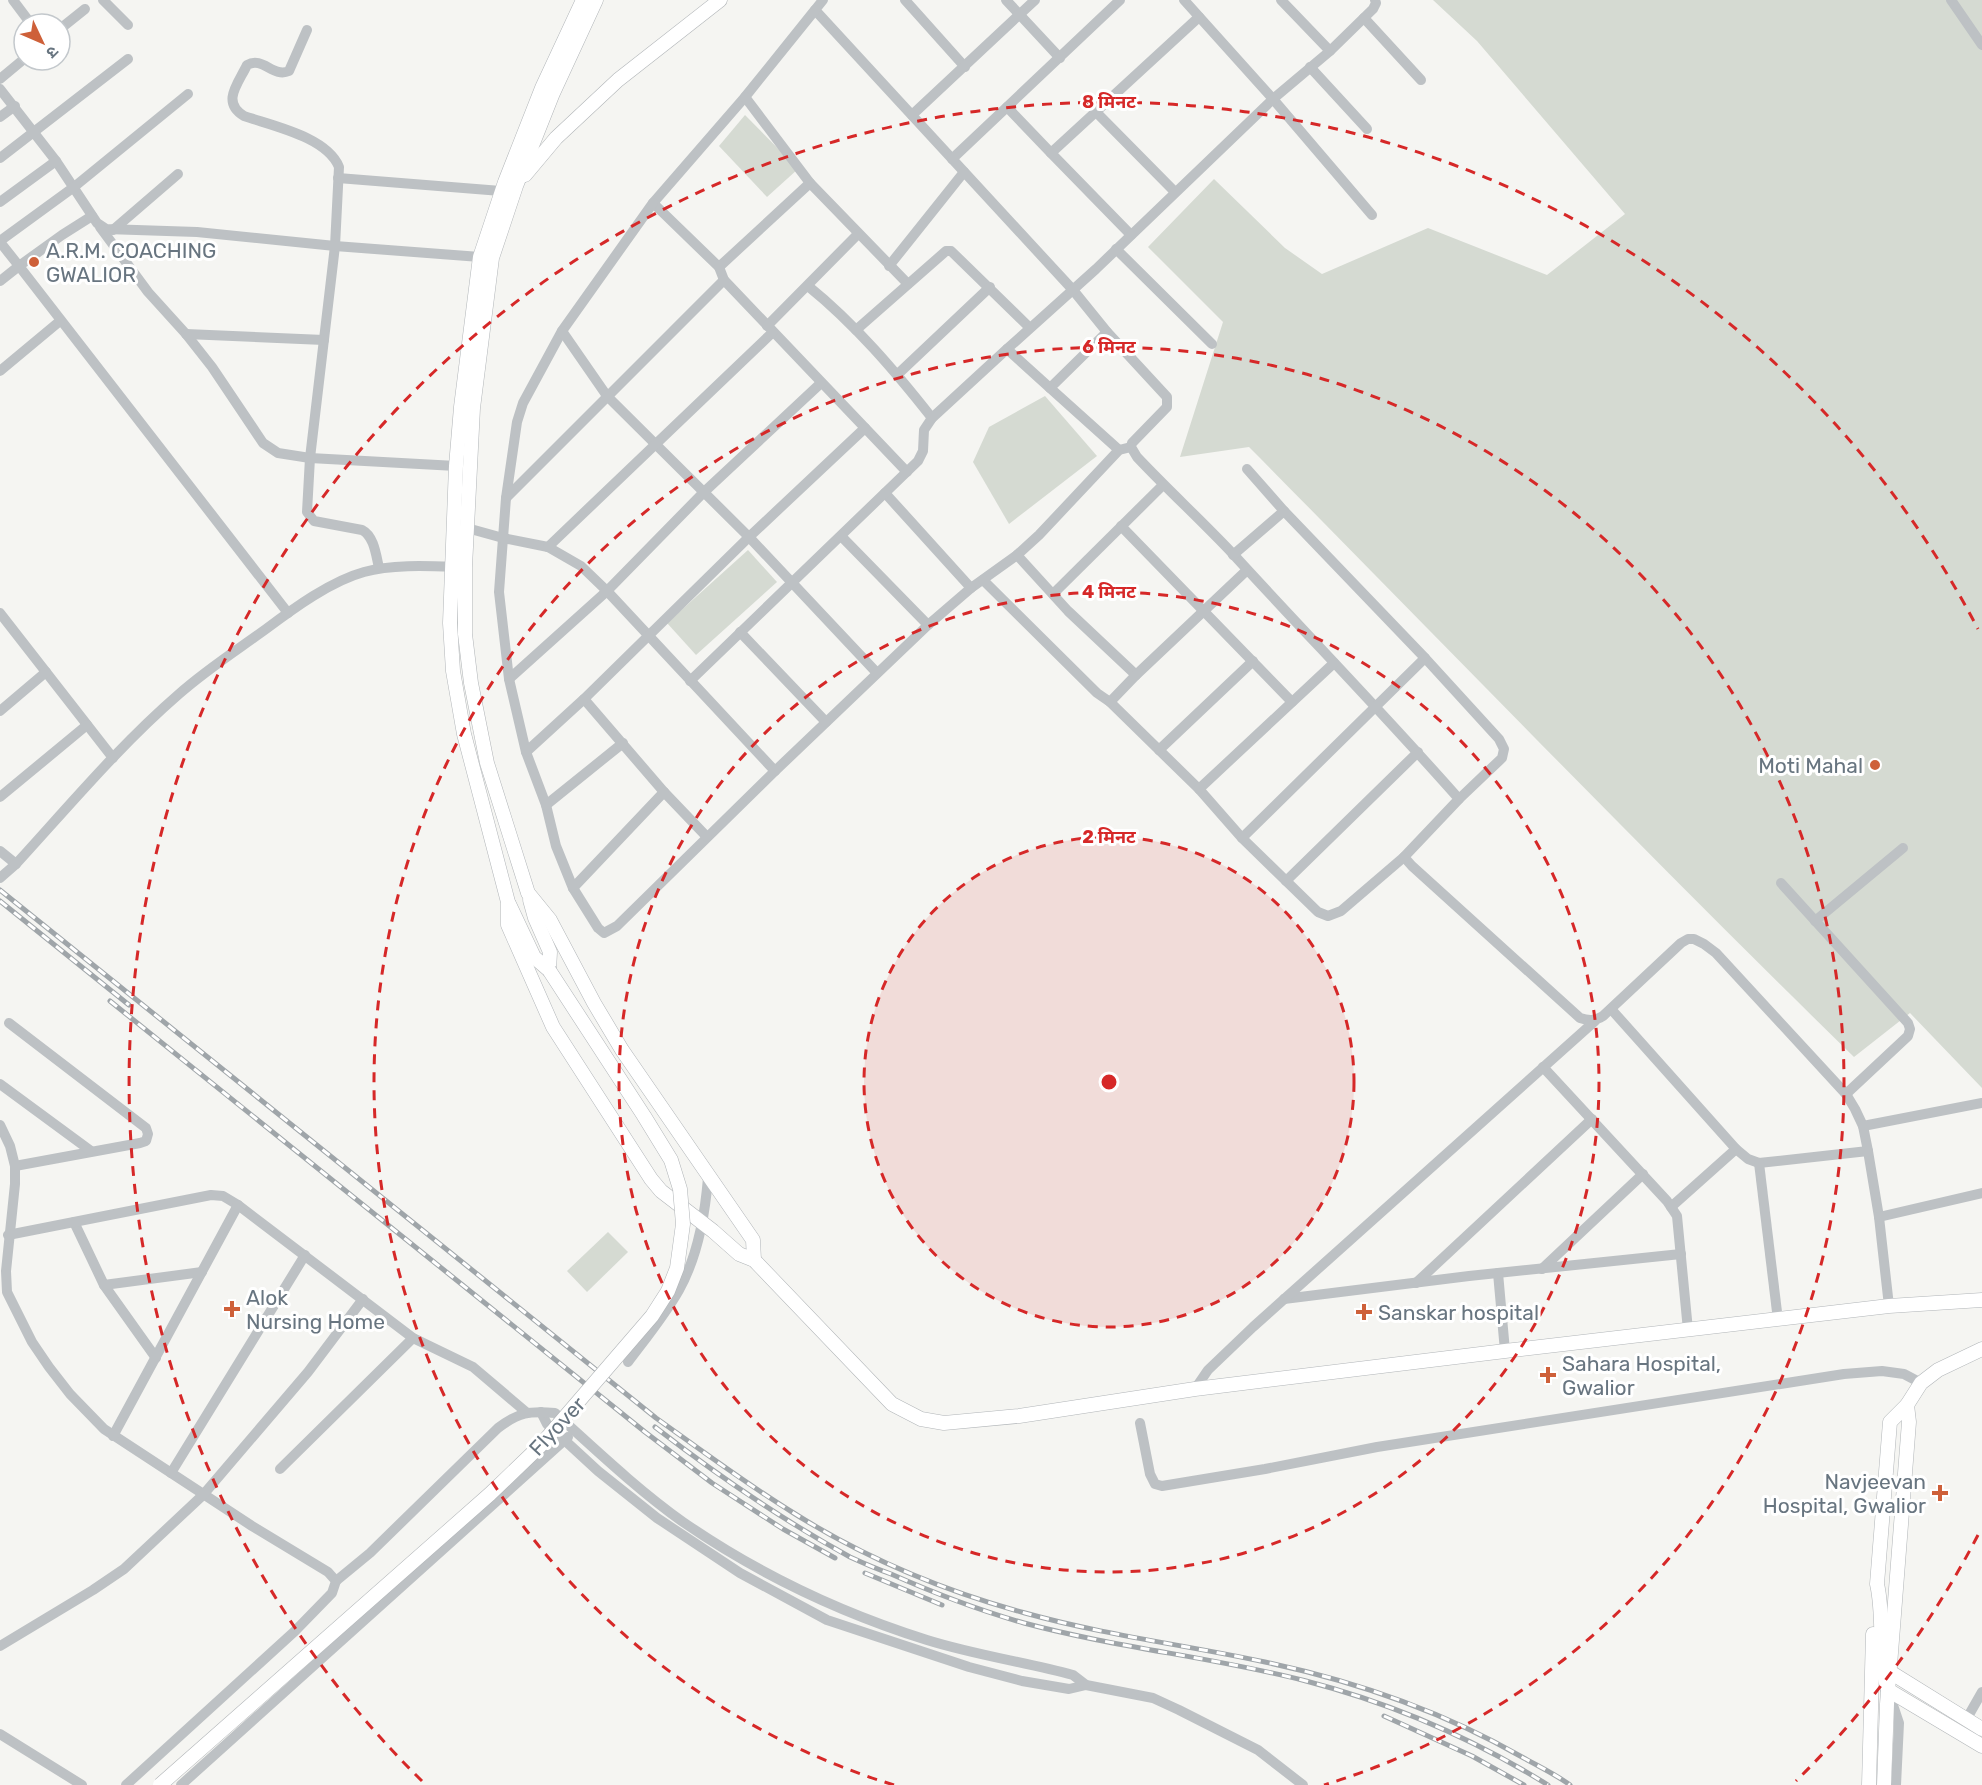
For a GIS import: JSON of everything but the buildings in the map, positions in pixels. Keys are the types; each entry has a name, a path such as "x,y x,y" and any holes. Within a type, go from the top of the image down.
{"main road":[{"path":"461,529 456,466 480,257 501,191 542,88 583,0"},
{"path":"596,0 553,93 516,186 492,258 473,408 459,567 450,623 453,671 464,734 508,902 508,925 553,1027 661,1191 739,1254 754,1260 892,1404 921,1419 944,1423 1019,1416 1195,1389 1505,1351 1889,1306 1982,1300"},
{"path":"516,186 556,138 618,80 720,0"},
{"name":"Flyover","path":"459,567 471,683 484,752 535,918 550,952 549,970"},
{"path":"528,892 550,920 594,1004 622,1050 708,1178 753,1240 754,1260"},
{"name":"Flyover","path":"160,1785 490,1494 540,1446 652,1316 668,1291 677,1268 683,1224 680,1189 671,1160 645,1116 549,970 534,957 508,902"},
{"path":"1869,1785 1871,1660 1890,1422 1907,1405 1921,1383 1938,1370 1982,1349"},
{"path":"1884,1785 1888,1690 1909,1422 1907,1405"},
{"path":"1877,1584 1881,1601 1883,1667 1888,1690 1982,1746"},
{"path":"1890,1672 1982,1729"}],"street":[{"path":"103,0 128,25"},
{"path":"823,0 745,97 653,203 561,331 520,412 506,498 500,592 509,679 526,752 546,805 556,846 573,888 598,928 604,933 610,932 928,625 971,588 1017,555 1039,535 1119,450 1131,447"},
{"path":"905,0 965,67"},
{"path":"1006,0 1060,58"},
{"path":"912,115 1035,0"},
{"path":"952,159 1120,0"},
{"path":"1184,0 1273,99 1372,215"},
{"path":"1281,0 1330,51"},
{"path":"690,681 918,461 923,451 924,430 932,418 1029,327 1073,290 1273,99 1330,51 1373,9 1375,0"},
{"path":"1951,0 1982,45"},
{"path":"72,19 85,9"},
{"path":"815,10 1073,290 1107,332 1167,397 1167,407 1132,443 1131,447"},
{"path":"1052,153 1199,17"},
{"path":"1364,18 1421,80"},
{"path":"307,30 289,70 279,73 258,62 247,65 231,104 244,116 321,146 335,159 339,167 335,246 310,458 307,512 314,520 367,533 379,568"},
{"path":"0,158 128,59"},
{"path":"1310,67 1366,129"},
{"path":"0,79 12,69"},
{"path":"0,89 56,160 92,216 148,292 212,367 263,443 278,453 310,458 456,466"},
{"path":"188,94 74,187 0,241 288,613"},
{"path":"745,97 810,183 908,284"},
{"path":"0,117 15,106"},
{"path":"1007,107 1131,235"},
{"path":"1096,112 1175,192"},
{"path":"0,202 56,160"},
{"path":"889,266 964,172"},
{"path":"112,230 178,174"},
{"path":"338,178 501,191"},
{"path":"719,267 810,183"},
{"path":"653,203 719,267 724,280 907,472"},
{"path":"0,281 92,216"},
{"path":"100,226 112,230 197,232 335,246 480,257"},
{"path":"548,547 656,444 770,329 858,234"},
{"path":"1116,249 1212,344"},
{"path":"856,330 945,251 951,251 1029,327"},
{"path":"506,498 724,280"},
{"path":"808,286 856,330 898,374 932,418"},
{"path":"898,374 990,288"},
{"path":"0,371 60,321"},
{"path":"561,331 607,396 749,537 877,673"},
{"path":"1050,388 1107,332"},
{"path":"186,334 324,340"},
{"path":"1006,349 1119,450"},
{"path":"509,679 607,591 703,493 821,383"},
{"path":"526,752 865,428"},
{"path":"1131,447 1137,457 1163,485 1233,555 1376,706 1459,799"},
{"path":"983,580 1097,693 1110,702 1199,789 1242,838 1318,912 1328,916 1341,911 1404,857 1502,758 1504,749 1498,739 1425,658 1284,511 1247,469"},
{"path":"1053,594 1163,485"},
{"path":"885,494 971,588"},
{"path":"1233,555 1284,511"},
{"path":"1121,526 1292,702"},
{"path":"461,529 548,547 581,566 775,771"},
{"path":"841,536 928,625"},
{"path":"1017,555 1068,611 1136,675"},
{"path":"0,878 16,864 112,758 181,692 288,613 344,579 379,568 459,567"},
{"path":"1110,702 1246,571"},
{"path":"2,618 112,758"},
{"path":"740,632 826,722"},
{"path":"1242,838 1425,658"},
{"path":"1159,750 1253,661"},
{"path":"1199,789 1334,663"},
{"path":"0,711 46,672"},
{"path":"584,699 706,837"},
{"path":"0,797 87,725"},
{"path":"546,805 623,743"},
{"path":"1286,881 1418,752"},
{"path":"573,888 664,792"},
{"path":"1815,921 1903,848"},
{"path":"0,852 16,864"},
{"path":"1404,857 1580,1018 1595,1021"},
{"path":"1781,883 1908,1023 1910,1029 1908,1036 1846,1094"},
{"path":"1195,1389 1208,1370 1284,1299 1688,939 1704,944 1742,980 1846,1094 1863,1126 1879,1217 1889,1306"},
{"path":"1611,1009 1736,1149 1748,1159 1759,1163 1868,1151"},
{"path":"9,1023 146,1128 148,1134 146,1141 140,1143 15,1166"},
{"path":"1543,1067 1642,1174 1677,1216 1688,1330"},
{"path":"0,1084 91,1151"},
{"path":"1863,1126 1982,1102"},
{"path":"1416,1283 1592,1119"},
{"path":"0,1125 10,1146 15,1166 6,1271 7,1292"},
{"path":"1671,1207 1736,1149"},
{"path":"1759,1163 1778,1320"},
{"path":"1542,1269 1642,1174"},
{"path":"628,1362 680,1288 697,1243 708,1178"},
{"path":"1879,1217 1982,1192"},
{"path":"9,1235 211,1195 223,1196 305,1255 413,1338 473,1367 526,1412"},
{"path":"113,1436 238,1205"},
{"path":"74,1222 104,1285 156,1358"},
{"path":"1284,1299 1681,1254"},
{"path":"171,1473 305,1255"},
{"path":"104,1285 202,1272"},
{"path":"1498,1273 1505,1351"},
{"path":"0,1278 32,1342 49,1367 70,1394 104,1429 203,1495 328,1572 336,1581"},
{"path":"0,1646 124,1569 203,1495 308,1372 363,1299"},
{"path":"280,1469 413,1338"},
{"path":"1140,1423 1150,1474 1155,1484 1162,1486 1377,1447 1844,1374 1882,1371 1904,1374 1921,1383"},
{"path":"126,1785 295,1630 332,1593 336,1581 369,1553 498,1428 526,1412 555,1413 607,1460 683,1521 783,1581 893,1629 969,1652 1073,1675 1086,1685"},
{"path":"541,1412 547,1424 565,1441 598,1471 657,1518 740,1573 827,1620 969,1667 1022,1681 1069,1689 1086,1685 1153,1698 1258,1750 1303,1785"},
{"path":"181,1785 574,1431"},
{"path":"1888,1690 1899,1723 1896,1785"},
{"path":"1966,1720 1982,1692"},
{"path":"0,1734 82,1785"}],"shaded area":[{"path":"1433,0 1982,0 1982,1088 1910,1013 1854,1057 1626,830 1249,447 1180,457 1223,322 1148,247 1214,179 1285,248 1322,274 1428,228 1547,275 1625,214 1477,41"},
{"path":"745,115 798,169 767,197 719,146"},
{"path":"1045,396 1097,456 1009,524 973,462 989,427"},
{"path":"748,550 777,582 696,655 667,623"},
{"path":"608,1232 628,1252 587,1292 567,1271"}],"railway":[{"path":"0,890 656,1418 757,1490 847,1544 934,1583 1055,1621 1235,1656 1332,1678 1365,1688 1461,1725 1492,1740 1570,1785"},
{"path":"0,901 129,1005"},
{"path":"110,1001 645,1432 712,1483 783,1529 835,1558"},
{"path":"655,1427 750,1496 824,1542 855,1559 940,1594 1007,1618 1059,1632 1236,1665 1338,1690 1431,1724 1491,1752 1548,1785"},
{"path":"865,1573 942,1605"},
{"path":"1384,1716 1472,1756 1524,1785"}],"place":[{"name":"A.R.M. COACHING GWALIOR","path":"34,262"},
{"name":"Moti Mahal","path":"1875,765"},
{"name":"Alok Nursing Home","path":"232,1309"},
{"name":"Sanskar hospital","path":"1364,1312"},
{"name":"Sahara Hospital, Gwalior","path":"1548,1375"},
{"name":"Navjeevan Hospital, Gwalior","path":"1940,1493"}]}
